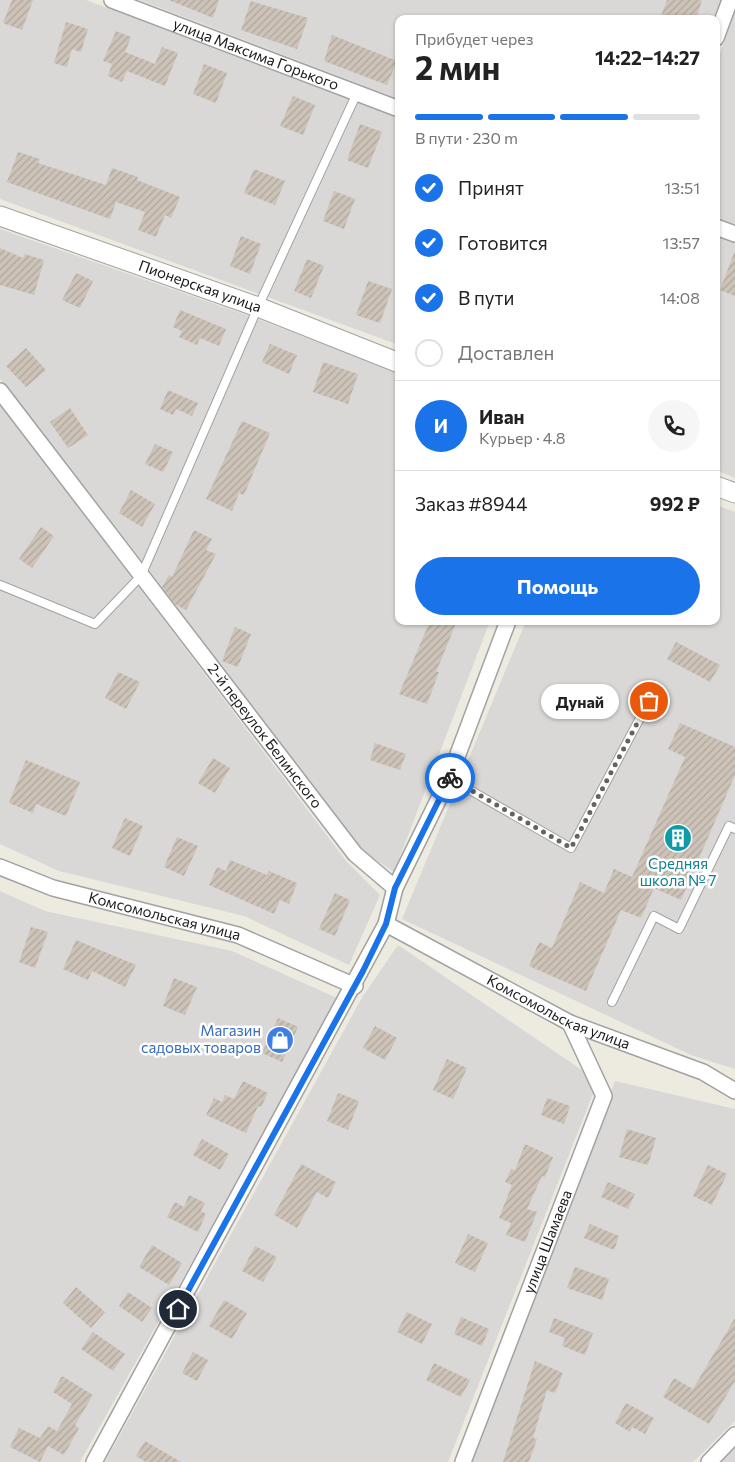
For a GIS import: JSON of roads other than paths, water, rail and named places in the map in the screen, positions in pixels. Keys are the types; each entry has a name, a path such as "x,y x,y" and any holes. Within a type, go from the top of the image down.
{"street":[{"name":"улица Максима Горького","path":"112,0 395,107"},
{"path":"720,27 730,0"},
{"name":"Пионерская улица","path":"0,216 258,307 395,361"},
{"path":"720,228 735,234"},
{"name":"2-й переулок Белинского","path":"0,392 355,854 395,888"},
{"path":"720,487 735,493"},
{"path":"94,1462 355,986 386,924 395,888 449,778 506,625"},
{"name":"Комсомольская улица","path":"0,867 53,888 238,935 355,986"},
{"name":"Комсомольская улица","path":"386,924 570,1022 703,1072 735,1091"},
{"name":"улица Шамаева","path":"463,1462 604,1096 570,1022"},
{"path":"709,1462 735,1435"}],"lane":[{"path":"0,585 95,624 141,576 258,307 357,93"},
{"path":"449,778 571,848 649,701"},
{"path":"612,1002 654,916 679,929 729,826 735,829"}],"place":[{"name":"Дунай","path":"649,701"},
{"name":"Средняя школа № 7","path":"678,838"},
{"name":"Магазин садовых товаров","path":"280,1040"}]}
